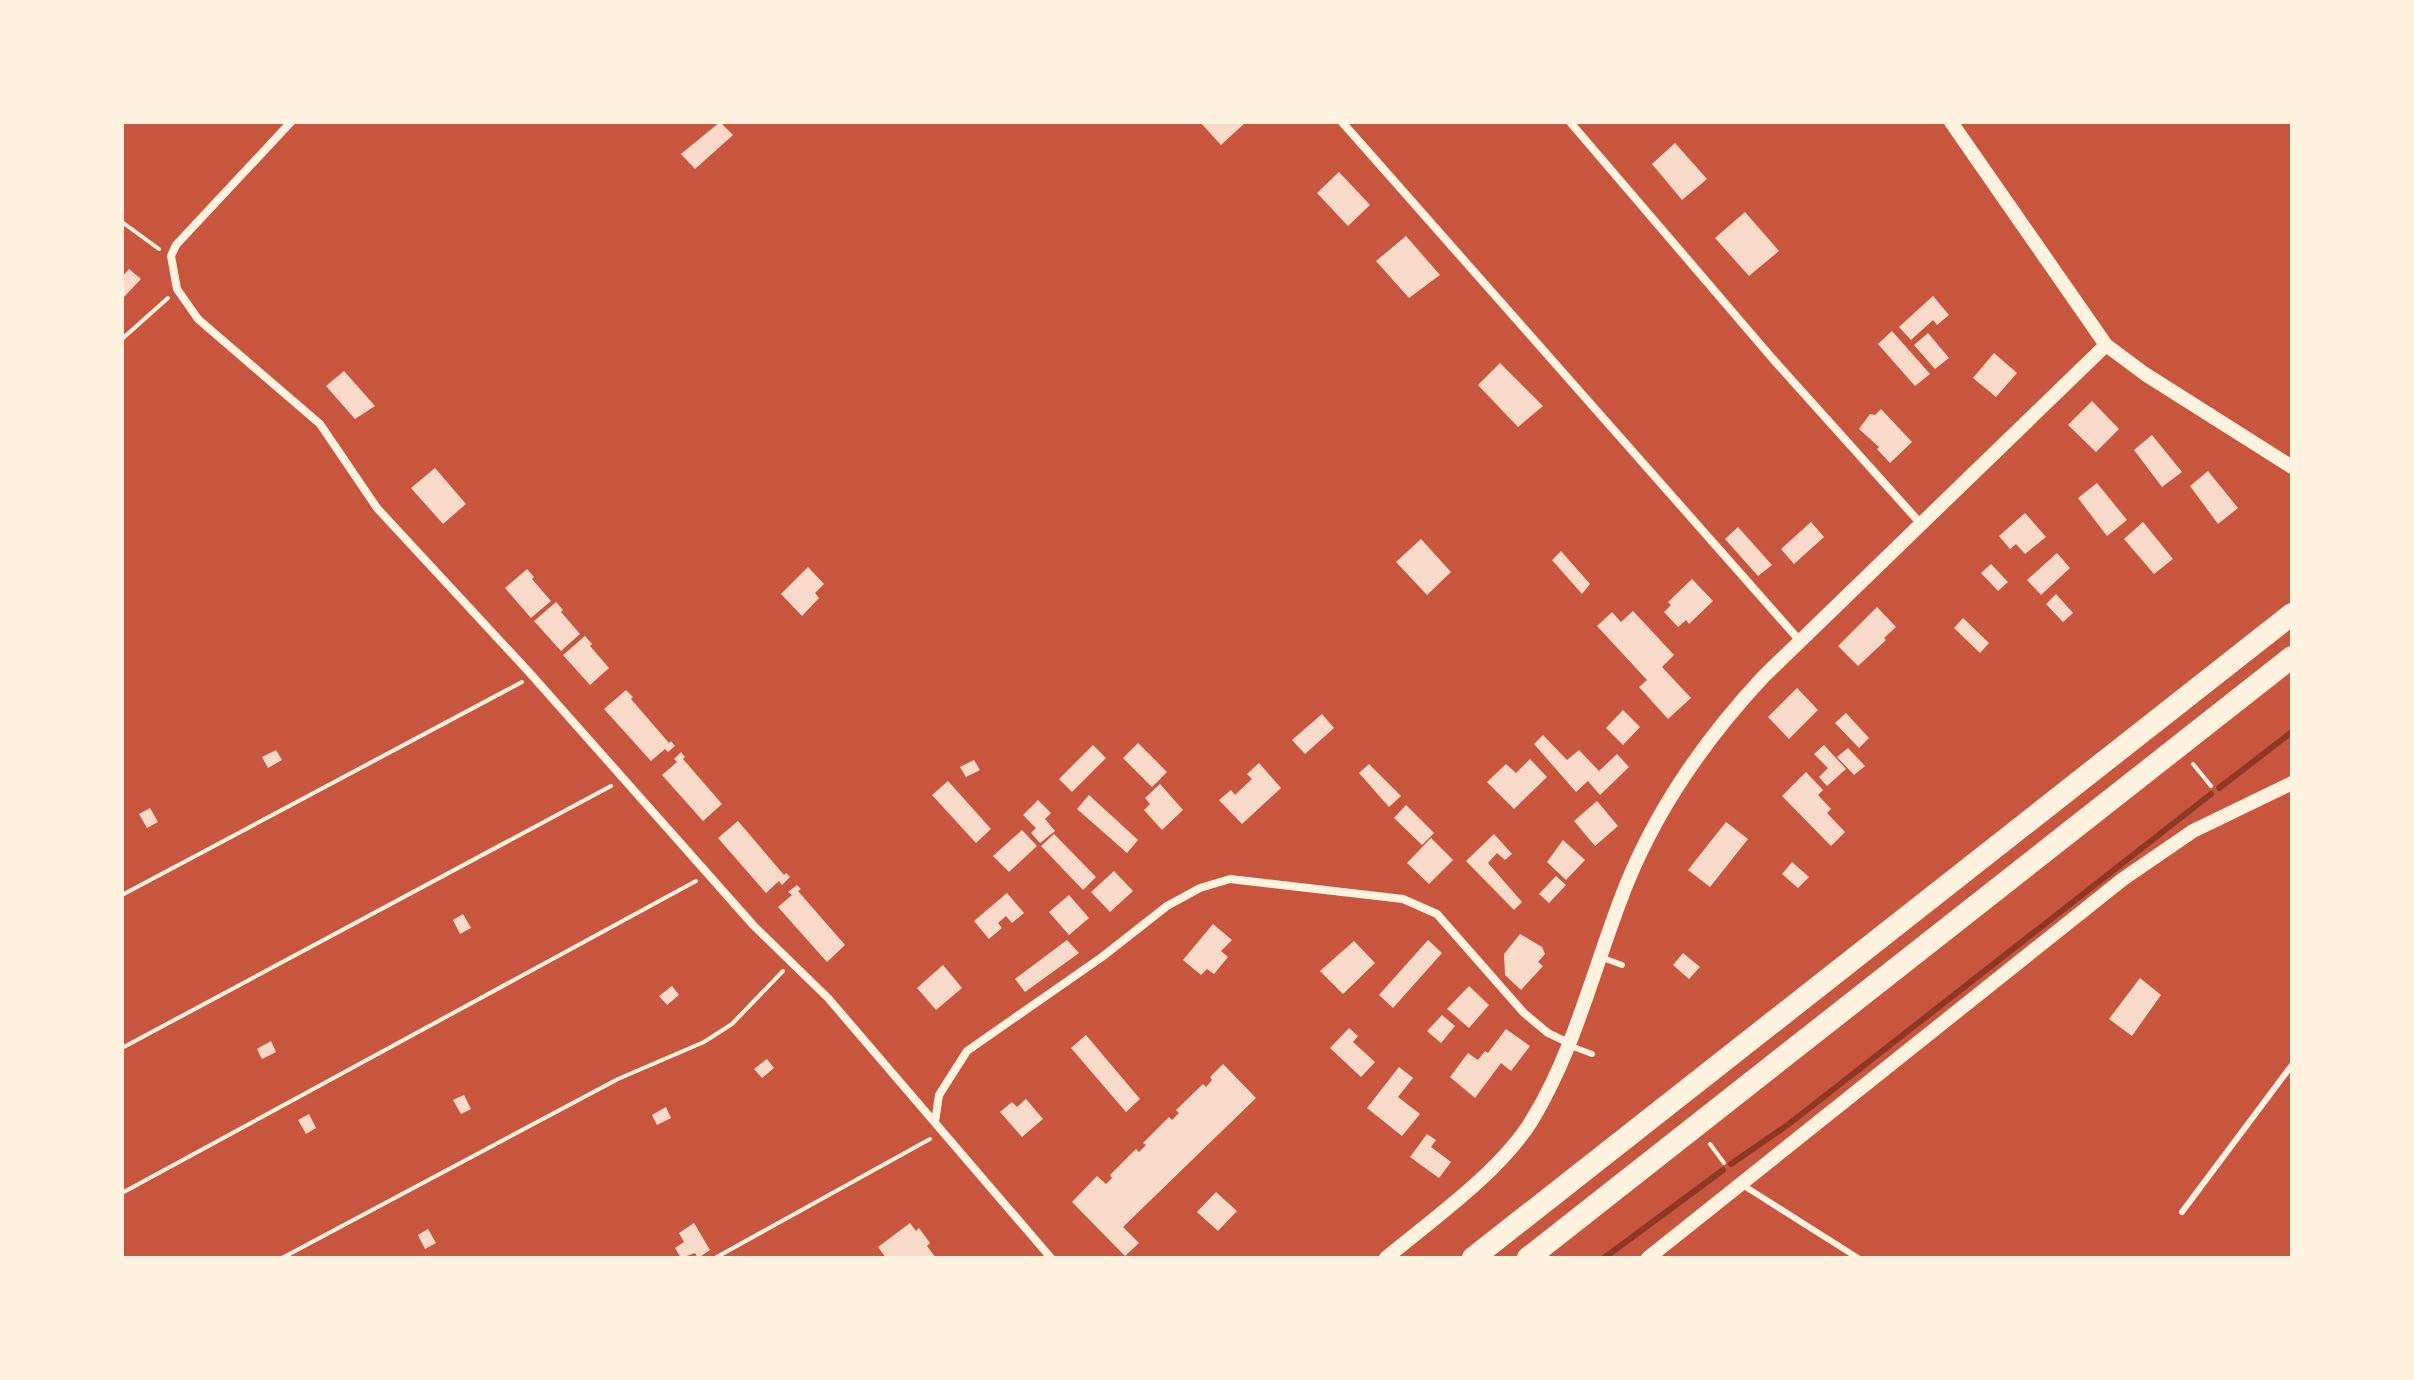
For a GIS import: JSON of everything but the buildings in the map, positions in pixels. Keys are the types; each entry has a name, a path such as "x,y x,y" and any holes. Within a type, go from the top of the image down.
{"highway":[{"path":"1473,1258 2292,614"},
{"path":"1528,1258 2292,657"}],"street":[{"path":"291,122 176,245 171,256 177,289 198,319 320,424 377,508 534,677 754,926 828,998 1051,1258"},
{"path":"1342,122 1800,641"},
{"path":"1570,122 1772,358 1921,524"},
{"path":"1951,122 2106,345 2145,374 2292,467"},
{"path":"1386,1258 1466,1191 1514,1144 1530,1123 1568,1044 1628,882 1671,794 1729,713 2106,345"},
{"path":"1648,1258 2135,871 2193,831 2292,783"},
{"path":"935,1122 939,1095 967,1051 1102,957 1167,906 1200,888 1230,879 1403,899 1437,914 1524,1013 1548,1033 1568,1044"}],"lane":[{"path":"1600,957 1622,965"},
{"path":"1568,1044 1592,1054"},
{"path":"2182,1212 2292,1065"},
{"path":"1741,1184 1858,1258"}],"path":[{"path":"122,222 171,256"},
{"path":"122,339 177,289"},
{"path":"122,895 534,677"},
{"path":"2193,764 2211,786"},
{"path":"122,1048 624,779"},
{"path":"122,1193 708,874"},
{"path":"282,1258 618,1079 704,1042 732,1024 791,962"},
{"path":"715,1258 943,1132"},
{"path":"1710,1144 1724,1163"}],"waterway":[{"path":"2219,788 2292,732"},
{"path":"1731,1164 1789,1124 2211,794"},
{"path":"1604,1258 1723,1170"}]}
